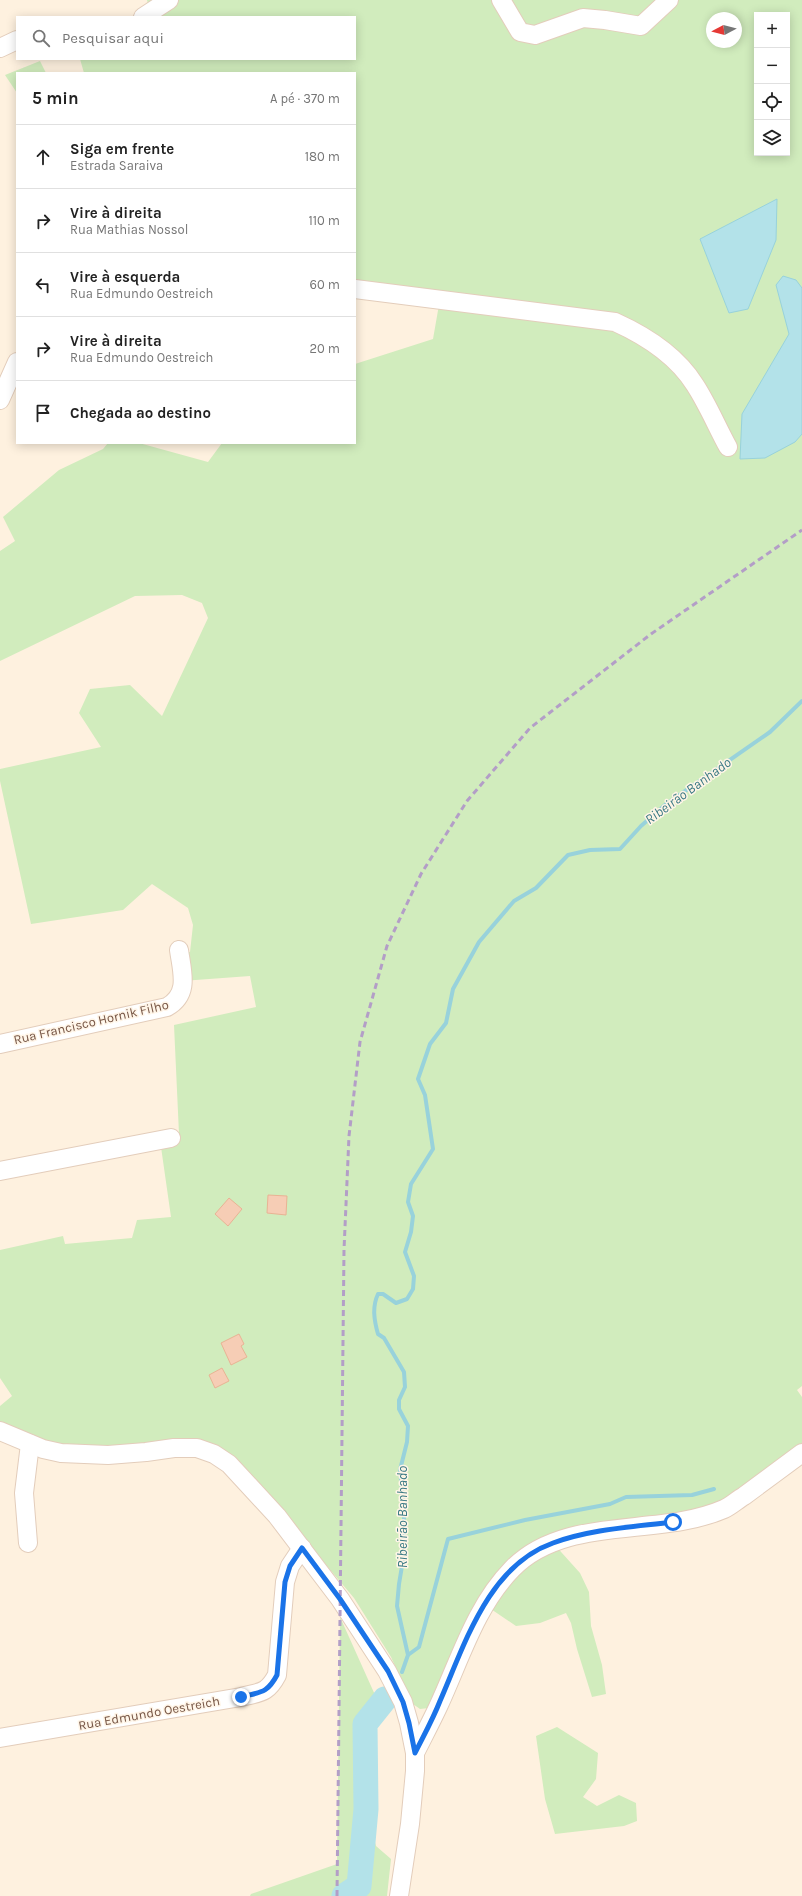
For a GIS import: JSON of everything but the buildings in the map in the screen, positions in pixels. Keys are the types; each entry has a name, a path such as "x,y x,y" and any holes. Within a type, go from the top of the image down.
{"street":[{"path":"145,16 169,0"},
{"path":"501,0 520,32 535,35 583,18 641,26 669,0"},
{"path":"0,48 16,40"},
{"path":"356,289 615,322 641,334 668,354 695,384 728,447"},
{"path":"0,400 16,364"},
{"name":"Rua Francisco Hornik Filho","path":"0,1044 167,1007 177,1001 182,993 179,950"},
{"path":"0,1170 171,1138"},
{"path":"0,1431 30,1444 61,1453 108,1455 174,1448 197,1448 214,1454 229,1464 247,1482 302,1548 340,1599 388,1671 403,1702 415,1753 414,1794 399,1896"},
{"path":"28,1543 24,1493 30,1444"},
{"path":"415,1753 438,1707 475,1621 492,1594 512,1569 530,1554 552,1543 586,1533 673,1522 724,1509 802,1453"},
{"name":"Rua Edmundo Oestreich","path":"0,1738 241,1697 260,1692 270,1687 277,1675 285,1582 290,1566 302,1548"}],"green space":[{"path":"147,0 802,0 802,1386 797,1390 802,1397 802,1453 724,1509 553,1543 580,1573 589,1592 591,1626 602,1665 606,1694 592,1697 577,1649 571,1623 566,1613 540,1623 516,1626 485,1605 438,1707 420,1709 413,1704 391,1657 354,1598 282,1513 231,1458 79,1450 0,1428 0,1406 12,1396 0,1378 0,1250 63,1236 65,1244 132,1238 137,1220 171,1217 160,1140 179,1134 174,1025 256,1007 250,976 182,981 180,953 190,952 193,925 188,908 152,884 123,910 31,924 0,781 0,769 101,747 79,713 90,689 130,685 162,716 208,618 202,603 182,595 135,596 0,661 0,551 15,541 3,517 59,470 103,449 107,444 143,444 208,462 221,444 356,444 356,364 433,339 440,299 356,289 356,72 84,72 80,60 356,60 356,16 144,16 150,12"},
{"path":"40,61 46,72 16,72 16,92 5,75"},
{"path":"340,1617 380,1706 365,1724 366,1809 376,1846 391,1859 387,1896 250,1896 251,1894 337,1864"},
{"path":"557,1727 598,1753 596,1779 583,1797 597,1806 619,1795 636,1803 637,1821 624,1826 555,1834 545,1799 536,1736"}],"water":[{"path":"777,199 776,240 748,309 729,313 700,239"},
{"path":"783,276 796,280 802,288 802,434 795,442 765,458 740,459 742,414 789,334 776,285"}],"waterway":[{"name":"Ribeirão Banhado","path":"402,1672 408,1655 397,1606 404,1554 404,1509 400,1470 407,1442 408,1426 399,1409 399,1400 405,1387 404,1372 384,1338 378,1334 374,1309 378,1294 383,1294 396,1303 407,1299 413,1289 414,1276 405,1252 411,1232 413,1216 408,1202 411,1184 433,1149 425,1095 418,1079 430,1044 446,1023 453,989 479,942 514,901 536,888 568,855 590,850 620,849 641,826 665,805 770,732 802,701"},
{"path":"408,1655 419,1647 448,1539 525,1520 610,1504 626,1497 692,1495 714,1489"},
{"name":"Ribeirão Banhado","path":"344,1896 359,1886 366,1809 365,1724 385,1699"}],"railway":[{"path":"337,1896 344,1250 349,1136 360,1042 387,946 421,874 467,801 530,728 651,634 802,530"}],"route":[{"path":"241,1697 260,1692 270,1687 277,1675 285,1582 290,1566 302,1548 340,1599 388,1671 403,1702 415,1753 438,1707 475,1621 492,1594 512,1569 530,1554 552,1543 586,1533 673,1522"}]}
